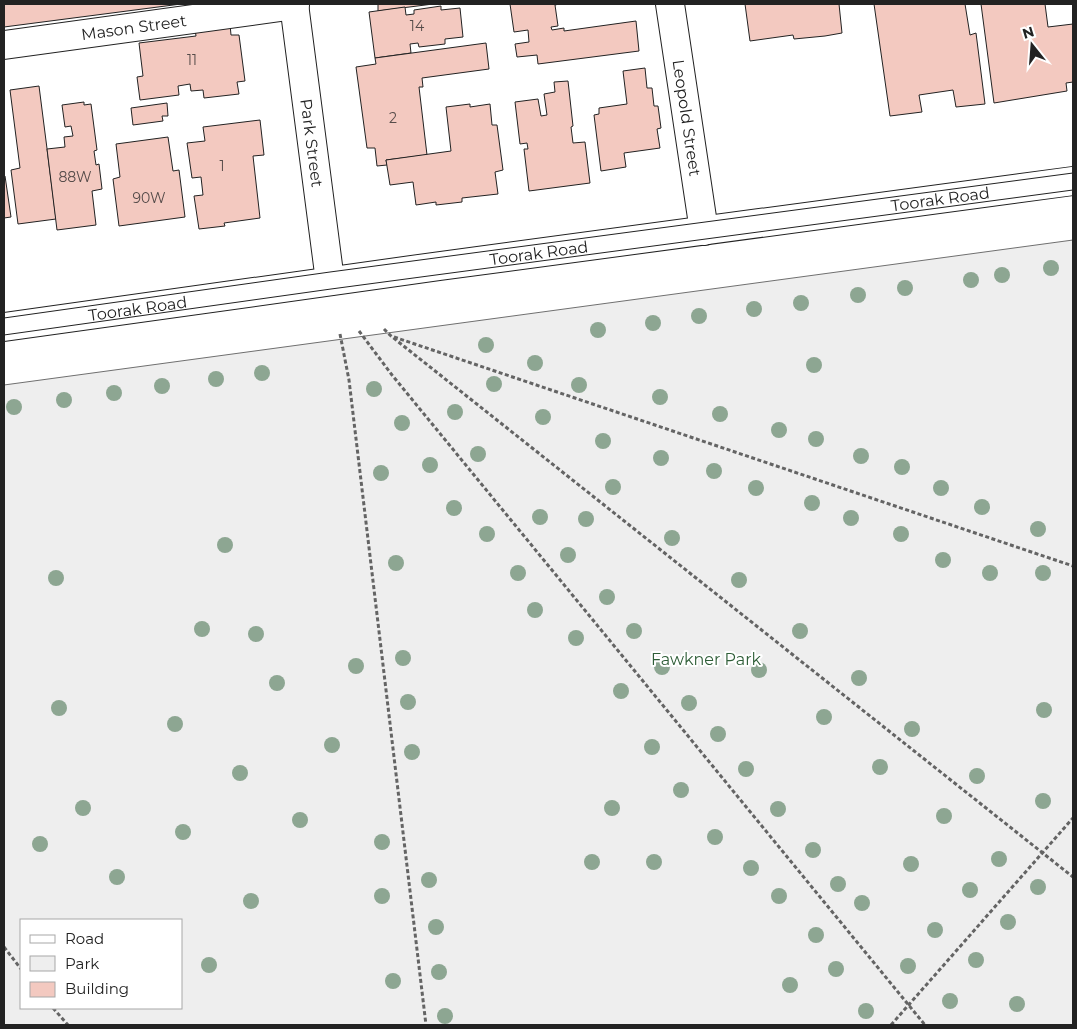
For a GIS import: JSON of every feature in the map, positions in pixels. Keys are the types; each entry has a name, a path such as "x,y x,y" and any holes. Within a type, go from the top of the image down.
{"main road":[{"name":"Mason Street","path":"4,45 294,4"},
{"name":"Park Street","path":"294,4 330,281"},
{"name":"Leopold Street","path":"670,4 704,231"},
{"name":"Toorak Road","path":"4,327 330,281 1073,182"}],"path":[{"path":"384,328 391,336 1073,877"},
{"path":"359,331 392,375 925,1025"},
{"path":"340,334 349,380 426,1025"},
{"path":"391,336 1073,566"},
{"path":"891,1025 1073,818"},
{"path":"4,947 20,968"},
{"path":"54,1009 68,1025"}],"green space":[{"name":"Fawkner Park","path":"1073,240 1073,1025 4,1025 4,385"}],"building":[{"path":"4,4 181,4 4,27"},
{"path":"378,4 433,4 378,11"},
{"path":"510,4 559,4 555,5 558,26 551,27 552,30 564,28 564,31 636,21 639,51 538,64 537,55 517,57 515,44 529,42 528,30 514,32"},
{"path":"745,4 839,4 842,33 794,39 793,35 750,41"},
{"path":"874,4 965,4 970,35 976,33 985,104 956,107 953,90 919,95 922,112 890,116"},
{"path":"981,4 1045,4 1048,27 1073,24 1073,82 1066,83 1067,91 994,103"},
{"path":"441,6 441,10 460,8 463,37 445,39 445,44 419,47 418,43 410,44 411,53 375,58 369,12 405,7 406,15 414,14 414,10"},
{"path":"230,24 231,35 239,35 245,81 237,82 239,94 204,98 203,90 191,91 190,84 178,86 179,95 140,100 137,77 143,76 139,43 196,36 195,29"},
{"path":"486,43 489,69 422,78 423,87 419,87 427,155 386,160 387,165 377,166 375,148 367,148 356,67 376,64 375,58"},
{"path":"645,68 647,88 652,88 654,106 658,106 661,128 657,129 660,148 624,153 626,167 601,171 594,115 599,114 599,108 627,104 623,71"},
{"path":"568,81 573,143 585,142 590,183 529,191 524,149 528,149 527,143 520,144 515,102 538,99 541,116 547,115 544,94 555,92 554,82"},
{"path":"39,86 56,219 18,224 11,170 20,168 10,90"},
{"path":"84,102 84,105 91,104 97,150 94,151 96,165 99,164 102,189 92,191 96,225 57,230 47,149 65,147 64,137 73,136 71,126 65,127 62,105"},
{"path":"167,103 168,116 162,116 163,121 133,125 131,108"},
{"path":"470,104 470,107 490,104 492,125 497,125 503,170 495,172 498,194 462,198 462,202 436,205 436,202 416,205 413,182 390,185 386,160 451,151 446,107"},
{"path":"260,120 264,155 253,156 260,218 224,223 225,226 199,229 194,196 203,195 201,177 192,178 187,143 205,141 203,127"},
{"path":"168,137 173,171 179,170 185,217 119,226 113,179 120,177 116,144"},
{"path":"4,176 11,217 4,218"}],"tram line":[{"path":"4,318 330,272 1073,173"},
{"path":"4,335 331,289 1073,190"}]}
